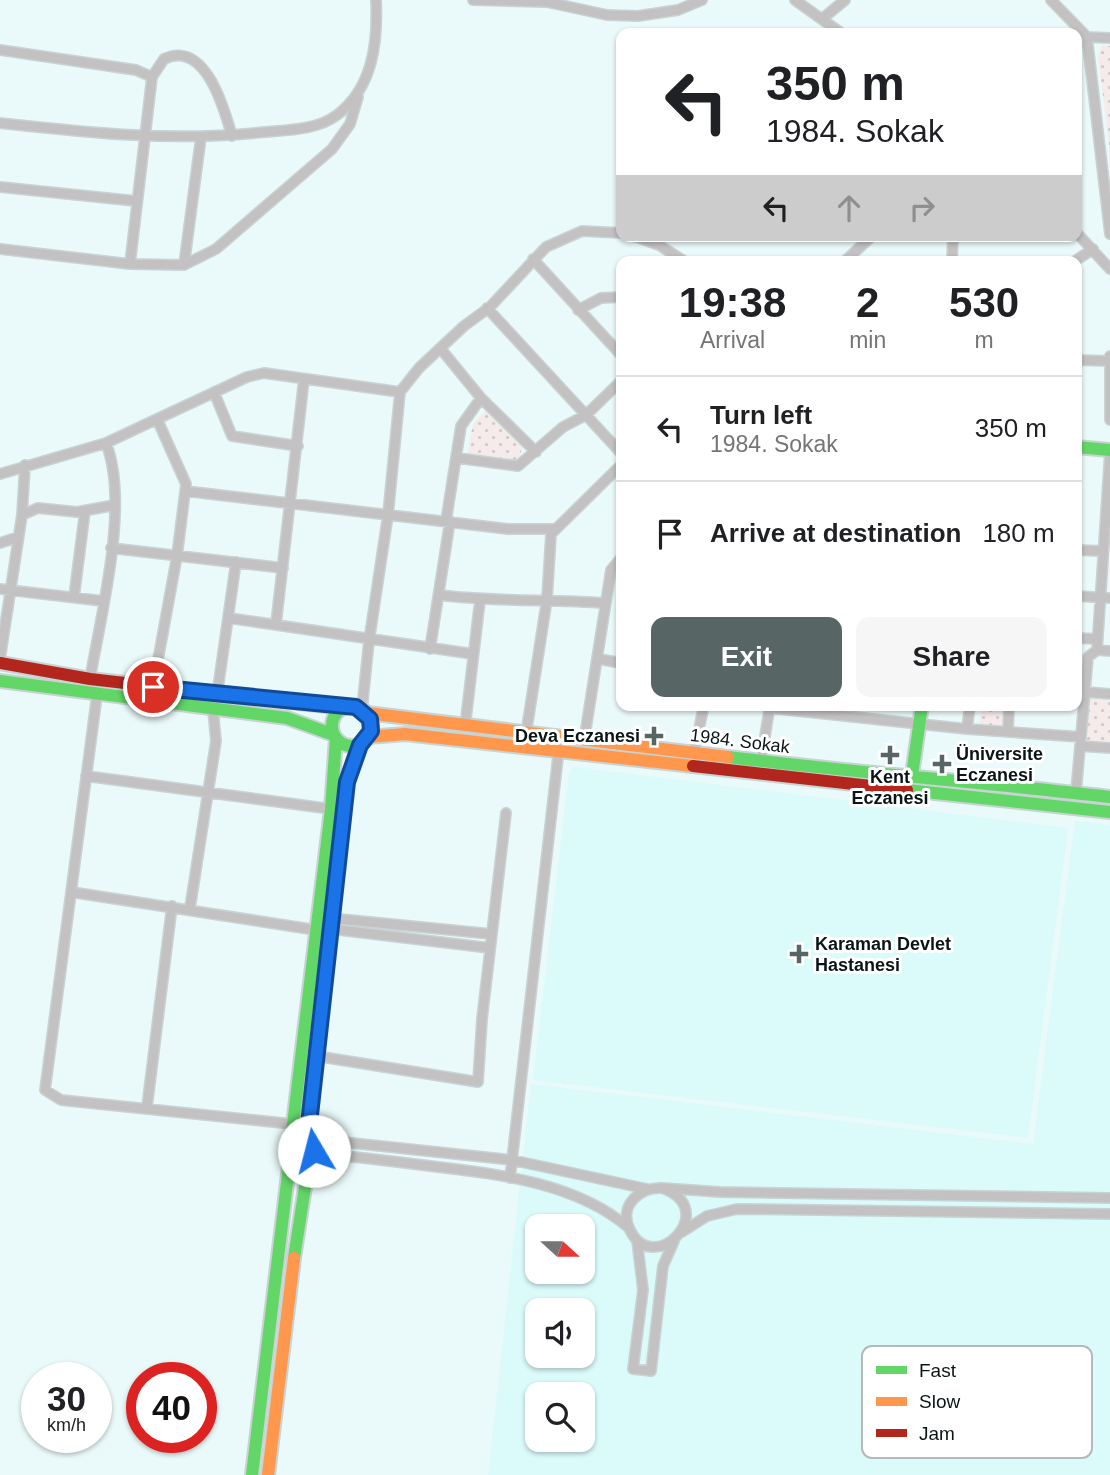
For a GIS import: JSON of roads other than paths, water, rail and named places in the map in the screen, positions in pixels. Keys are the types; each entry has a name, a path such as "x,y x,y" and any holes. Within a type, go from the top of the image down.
{"main road":[{"path":"1082,448 1110,451"},
{"path":"0,661 90,679 365,711 372,725 347,782 316,1056 311,1136 316,1147 311,1155 302,1194 268,1475"},
{"path":"0,681 287,718 335,737 344,745 405,734 560,744 1110,812"},
{"path":"252,1475 331,809 335,737 332,722 344,708"},
{"name":"1984. Sokak","path":"365,711 527,734 560,744 584,741 846,772 912,775 1110,797"},
{"path":"912,775 921,711"},
{"path":"291,1145 300,1133 311,1136"},
{"path":"291,1145 300,1157 311,1155"}],"street":[{"path":"0,248 130,264 184,265 216,249 332,149 350,124 374,51 376,0"},
{"path":"473,0 547,2 607,15 638,16 656,16 692,7 702,0"},
{"path":"795,0 834,28"},
{"path":"822,19 845,0"},
{"path":"1051,0 1078,28"},
{"path":"1082,32 1087,37 1110,234"},
{"path":"1087,37 1110,38"},
{"path":"0,51 136,70 152,77"},
{"path":"130,264 152,77 163,60 170,56 191,60 202,66 223,108 232,136"},
{"path":"0,123 144,138 232,136 325,122 358,95"},
{"path":"184,265 201,137"},
{"path":"0,187 136,201"},
{"path":"365,711 369,641 388,515 400,392 419,368 487,308 546,247 572,234 600,230 616,232"},
{"path":"1082,238 1110,269"},
{"path":"651,242 676,256"},
{"path":"850,256 866,242"},
{"path":"1082,256 1093,249"},
{"path":"533,259 616,350"},
{"path":"578,310 601,298 616,297"},
{"path":"487,308 616,448"},
{"path":"441,349 481,398 536,452"},
{"path":"1082,360 1110,360 1110,420"},
{"path":"0,474 106,443 264,373 400,392"},
{"path":"276,624 292,504 304,379"},
{"path":"458,458 517,466 563,427 586,415 616,386"},
{"path":"214,393 232,436 298,446"},
{"path":"430,649 461,426 481,398"},
{"path":"153,687 177,556 186,484 157,419"},
{"path":"90,679 116,505 114,467 106,443"},
{"path":"1097,650 1110,451"},
{"path":"0,661 4,589 22,514 25,466"},
{"path":"527,734 547,599 548,542 554,529 616,470"},
{"path":"185,491 533,531 554,529"},
{"path":"22,514 38,508 85,511 116,505"},
{"path":"74,597 85,511"},
{"path":"0,543 18,537"},
{"path":"111,548 283,568"},
{"path":"1082,550 1102,551"},
{"path":"217,695 236,562"},
{"path":"584,741 599,659 605,603 611,570 616,564"},
{"path":"4,589 103,601"},
{"path":"439,595 480,600 547,599 605,603"},
{"path":"1082,596 1110,598"},
{"path":"465,727 480,600"},
{"path":"229,618 369,641 473,654"},
{"path":"1082,638 1097,639"},
{"path":"1076,792 1088,657 1097,650 1110,651"},
{"path":"599,659 616,662"},
{"path":"1086,692 1110,694"},
{"path":"97,695 45,1090 61,1100 292,1124"},
{"path":"190,908 216,732 213,710"},
{"path":"694,753 703,711"},
{"path":"761,761 769,711"},
{"path":"844,711 919,724 1081,741 1110,748"},
{"path":"967,729 969,711"},
{"path":"1007,732 1009,711"},
{"path":"510,1178 560,744"},
{"path":"86,775 331,809"},
{"path":"316,1056 478,1082 491,934 506,813"},
{"path":"71,892 317,925 332,923 491,934"},
{"path":"148,1107 172,906"},
{"path":"332,923 490,948"},
{"path":"311,1136 512,1160 647,1189 1110,1198"},
{"path":"311,1155 510,1178 603,1208 629,1229 637,1240 643,1290 633,1369 651,1371 663,1266 685,1224 683,1205 671,1191 662,1188"},
{"path":"629,1229 629,1204 647,1189"},
{"path":"637,1240 656,1247 678,1237 707,1216 737,1209 1110,1214"}],"place":[{"name":"Deva Eczanesi","path":"654,736"},
{"name":"Kent Eczanesi","path":"890,755"},
{"name":"Üniversite Eczanesi","path":"942,764"},
{"name":"Karaman Devlet Hastanesi","path":"799,954"}]}
